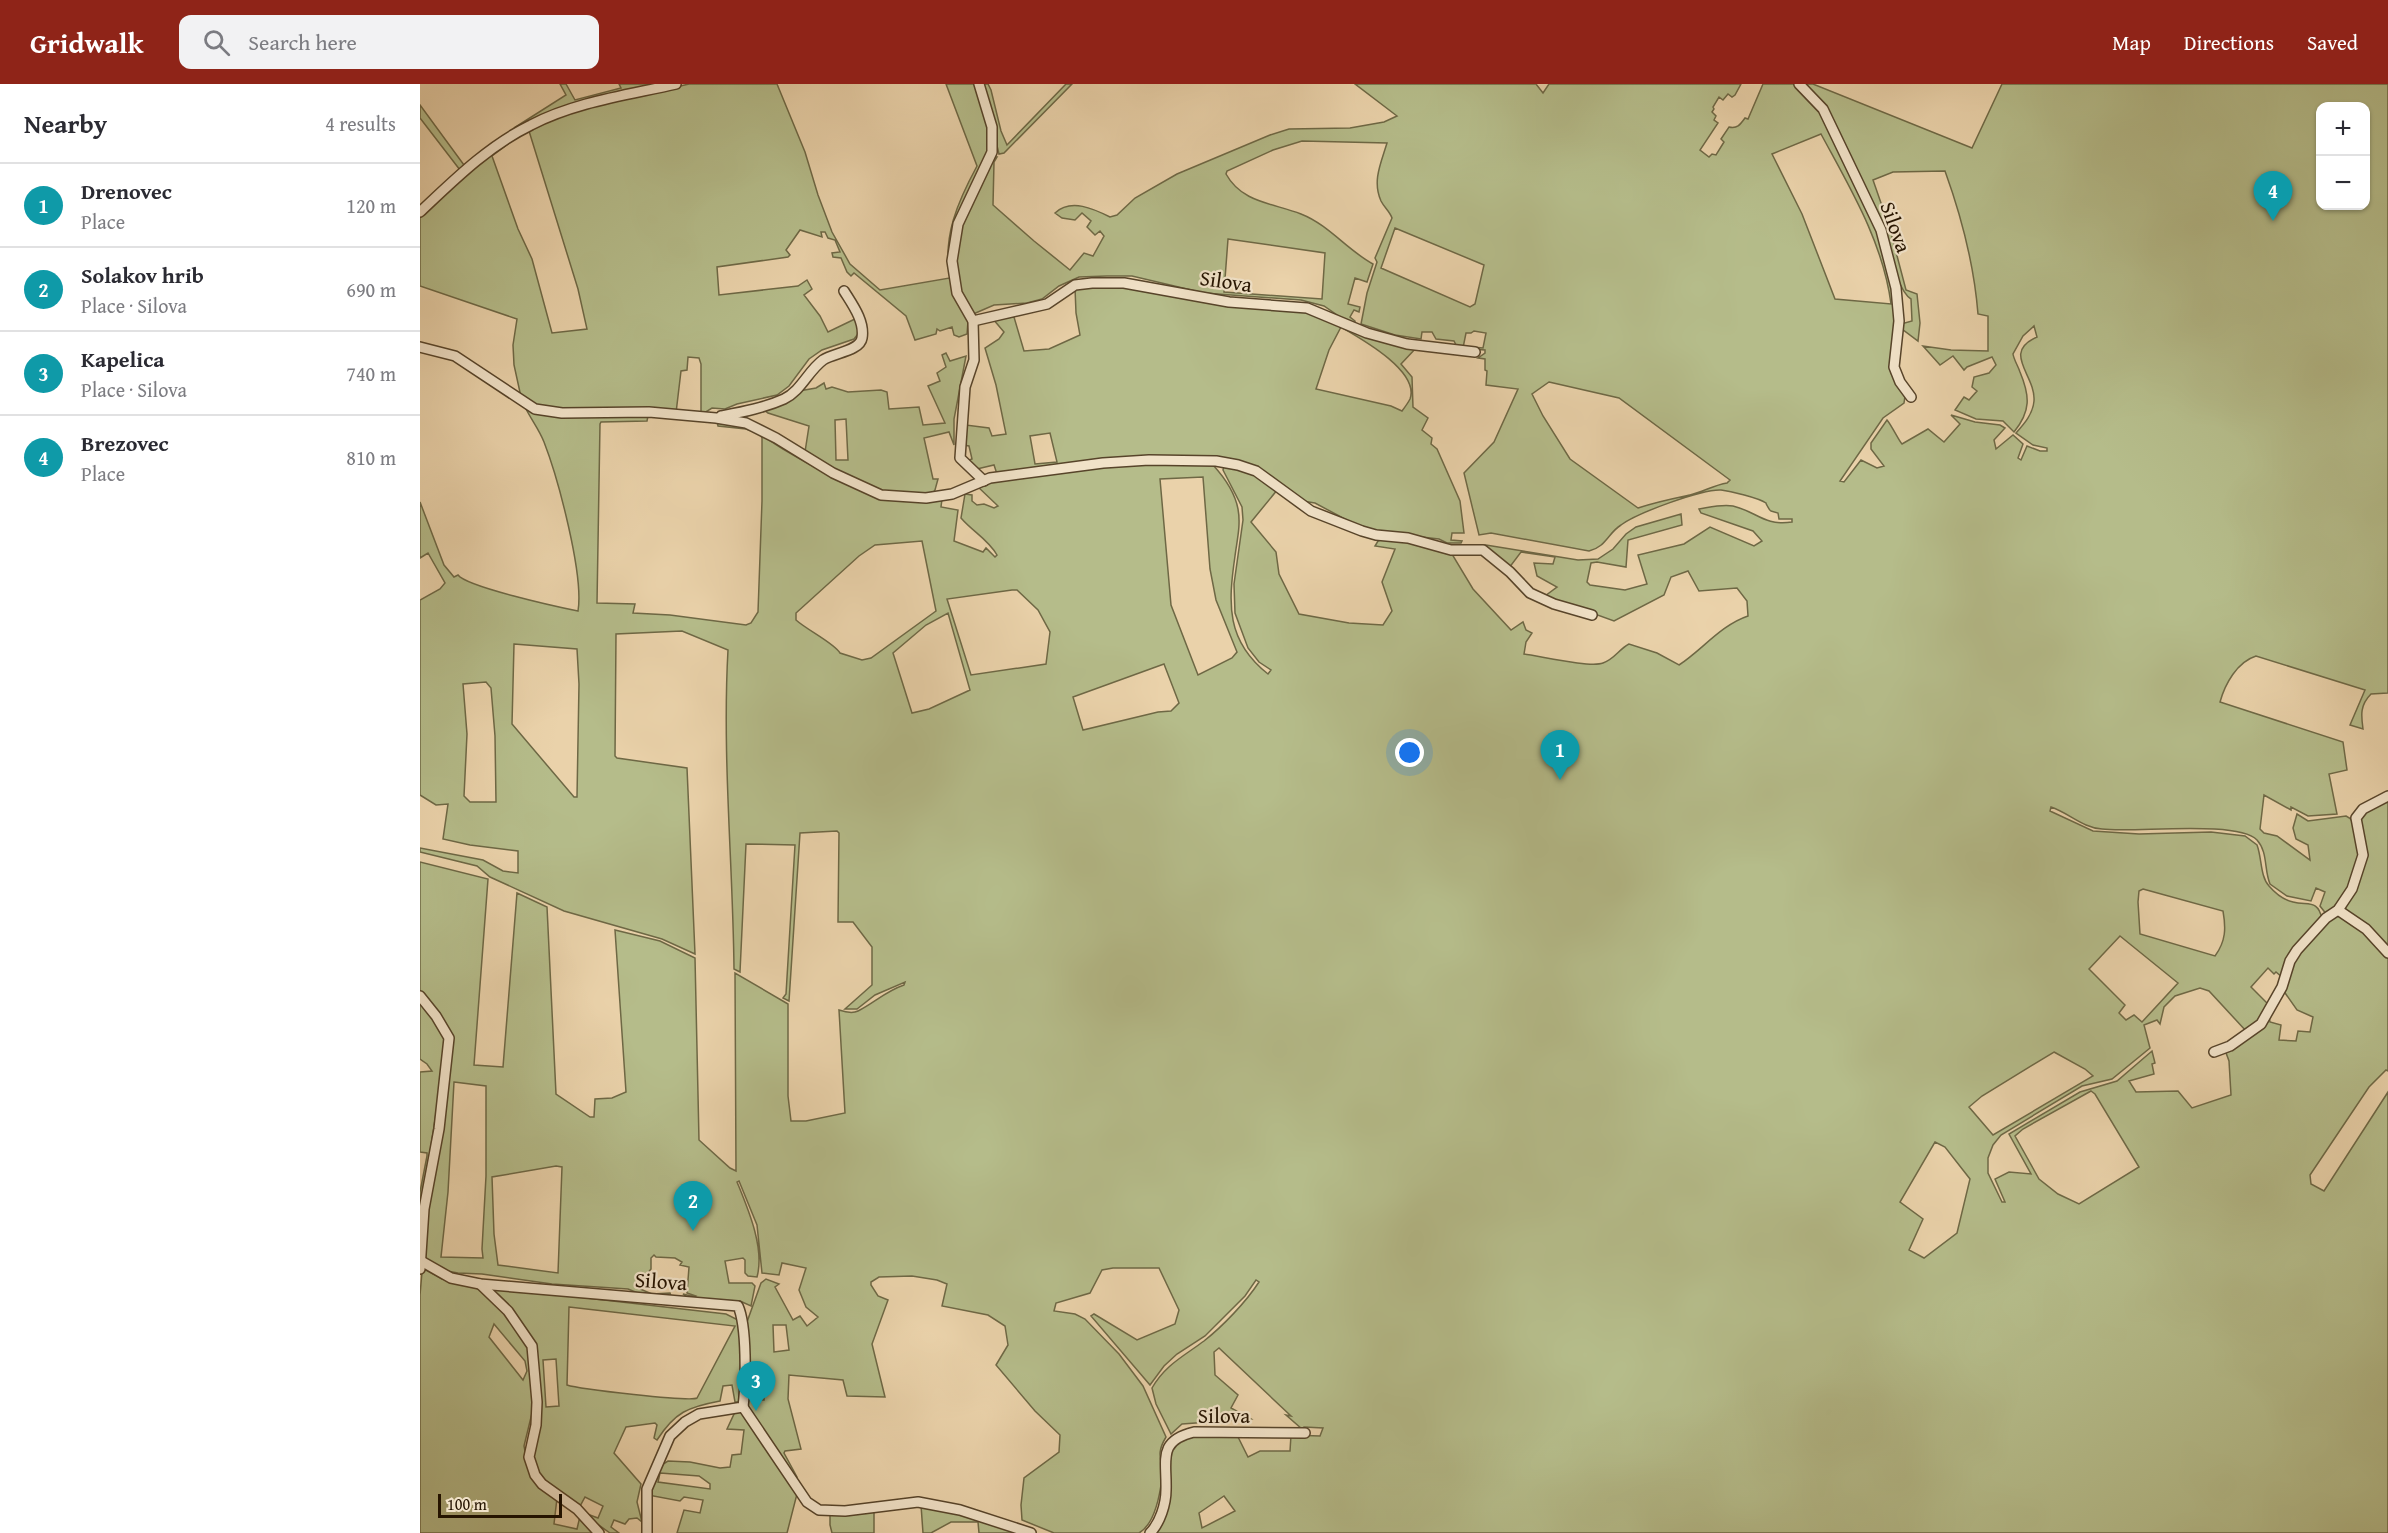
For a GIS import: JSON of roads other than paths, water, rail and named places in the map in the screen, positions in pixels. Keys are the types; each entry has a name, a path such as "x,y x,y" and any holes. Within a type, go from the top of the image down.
{"street":[{"path":"420,212 488,151 532,124 576,107 676,84"},
{"path":"979,84 992,127 992,152 958,224 951,261 957,293 973,321 974,360 965,387 960,458 984,481"},
{"name":"Silova","path":"1799,84 1823,109 1881,230 1896,288 1899,321 1894,367 1900,382 1911,397"},
{"name":"Silova","path":"973,321 1047,304 1075,285 1124,283 1229,302 1307,308 1367,333 1407,344 1475,352"},
{"path":"716,418 786,398 825,359 858,346 862,339 861,326 858,315 844,291"},
{"path":"420,347 455,356 536,409 562,413 649,412 746,423 776,438 832,473 881,495 926,498 952,494 984,481 1022,474 1149,460 1238,465 1256,471 1311,511 1362,531 1376,535 1408,538 1451,550 1483,550 1510,572 1530,593 1554,604 1592,615"},
{"path":"2214,1052 2230,1046 2261,1024 2282,987 2290,961 2297,950 2326,918 2338,910 2352,889 2363,855 2356,818 2363,809 2388,796"},
{"path":"2338,910 2366,929 2388,953"},
{"path":"420,996 436,1016 449,1038 439,1130 424,1209 421,1265"},
{"name":"Silova","path":"421,1265 451,1278 480,1284 738,1305 742,1314 743,1326 743,1407"},
{"path":"480,1284 508,1311 532,1346 537,1402 529,1457 535,1474 542,1484 577,1509 599,1533"},
{"path":"647,1533 647,1489 670,1436 685,1422 699,1414 743,1407 807,1502 819,1510 845,1511 887,1504 918,1502 960,1510 1031,1533"},
{"name":"Silova","path":"1150,1533 1161,1515 1165,1502 1165,1455 1179,1435 1194,1431 1305,1433"}],"place":[{"name":"Brezovec","path":"2273,221"},
{"name":"Drenovec","path":"1560,780"},
{"name":"Solakov hrib","path":"693,1231"},
{"name":"Kapelica","path":"756,1411"}]}
